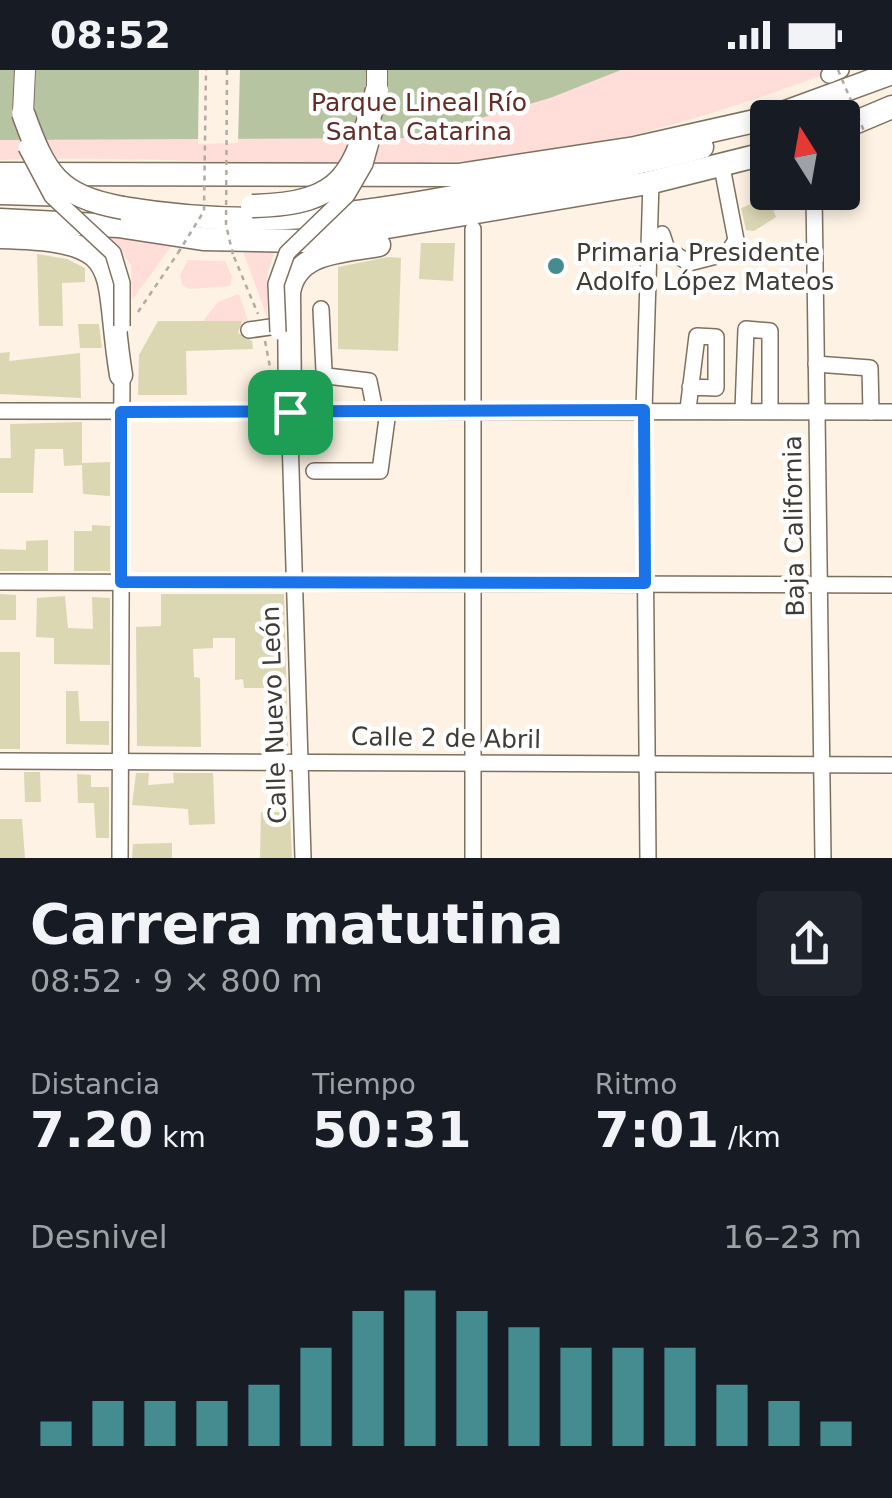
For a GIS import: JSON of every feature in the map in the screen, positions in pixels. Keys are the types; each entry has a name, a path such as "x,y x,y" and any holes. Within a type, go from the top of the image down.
{"highway":[{"path":"818,100 892,73"},
{"path":"0,192 252,206 306,202 331,190 356,154 377,80"},
{"path":"860,126 892,107"},
{"path":"24,113 53,177 78,196 124,208 242,221 346,216 631,166 705,146 750,126"},
{"path":"0,174 458,174 635,148 750,122"},
{"path":"0,220 118,226 203,239 304,241 650,182 750,159"},
{"path":"290,412 288,293 302,263 614,203 650,182"},
{"path":"0,237 71,241 97,256 112,294 127,382"}],"main road":[{"path":"24,113 25,70"}],"street":[{"name":"Calle Nuevo León","path":"303,858 290,412 277,329 280,268 296,241 338,206 358,180 371,149 377,80"},
{"path":"24,113 26,148 42,183 117,261 127,382 121,412 120,858"},
{"path":"662,234 667,249 689,263 728,253 736,240 722,167"},
{"path":"648,858 644,410 650,182"},
{"name":"Baja California","path":"814,210 823,858"},
{"path":"473,228 473,858"},
{"path":"314,471 380,471 382,411 372,383 327,376 321,309"},
{"path":"254,324 277,329"},
{"path":"744,410 746,330 770,330 770,410"},
{"path":"816,364 870,368 870,412"},
{"path":"688,409 690,388"},
{"path":"0,411 892,412"},
{"path":"0,582 892,585"},
{"name":"Calle 2 de Abril","path":"0,760 892,765"}],"path":[{"path":"138,312 204,211 206,70"},
{"path":"227,70 226,225 254,324"},
{"path":"836,72 845,100"}],"green space":[{"name":"Parque Lineal Río Santa Catarina","path":"0,70 837,70 631,136 492,159 352,164 0,160"},
{"path":"104,230 175,241 132,300 131,265"},
{"path":"275,250 267,275 267,317 243,251"},
{"path":"188,260 225,261 232,276 230,286 190,289 182,285 180,275"},
{"path":"239,294 248,321 203,321 218,302"}],"shaded area":[{"path":"0,70 621,70 550,98 412,138 0,140"}],"pier":[{"path":"199,70 240,70 238,143 198,144"}],"building":[{"path":"750,204 750,210 773,210 776,217 754,231 746,230 741,208"},
{"path":"421,243 455,243 453,281 419,279"},
{"path":"37,254 67,259 85,268 85,282 62,283 63,326 39,326"},
{"path":"401,258 398,351 338,349 338,267"},
{"path":"158,321 242,321 238,333 252,341 253,349 186,351 187,395 138,395 139,355"},
{"path":"78,324 99,324 102,348 80,348"},
{"path":"10,352 9,361 80,353 81,398 0,394 0,353"},
{"path":"82,422 82,463 110,462 110,496 83,494 82,465 64,466 63,449 35,449 33,493 0,493 0,458 11,458 10,424"},
{"path":"92,525 110,526 110,571 74,571 74,531 92,531"},
{"path":"48,540 48,571 0,571 0,549 26,550 26,541"},
{"path":"0,594 16,595 16,620 0,620"},
{"path":"161,594 284,594 288,747 274,747 272,688 244,688 243,679 235,680 235,638 213,638 213,648 193,649 194,677 200,678 201,747 137,746 136,627 161,626"},
{"path":"65,596 68,628 93,629 92,597 110,598 110,665 54,664 54,638 36,637 37,598"},
{"path":"0,652 20,652 20,749 0,749"},
{"path":"66,691 78,691 80,721 109,721 109,745 66,744"},
{"path":"24,772 40,772 41,802 25,802"},
{"path":"136,773 149,773 148,785 174,783 173,773 213,773 215,824 189,825 188,809 132,805"},
{"path":"77,774 91,775 91,787 109,787 109,838 96,838 94,803 78,803"},
{"path":"261,812 290,812 292,858 260,858"},
{"path":"0,819 22,819 25,858 0,858"},
{"path":"172,843 172,858 132,858 133,844"}],"place":[{"name":"Primaria Presidente Adolfo López Mateos","path":"556,266"}],"route":[{"path":"644,410 645,583 121,582 121,412 290,412 644,410"}]}
